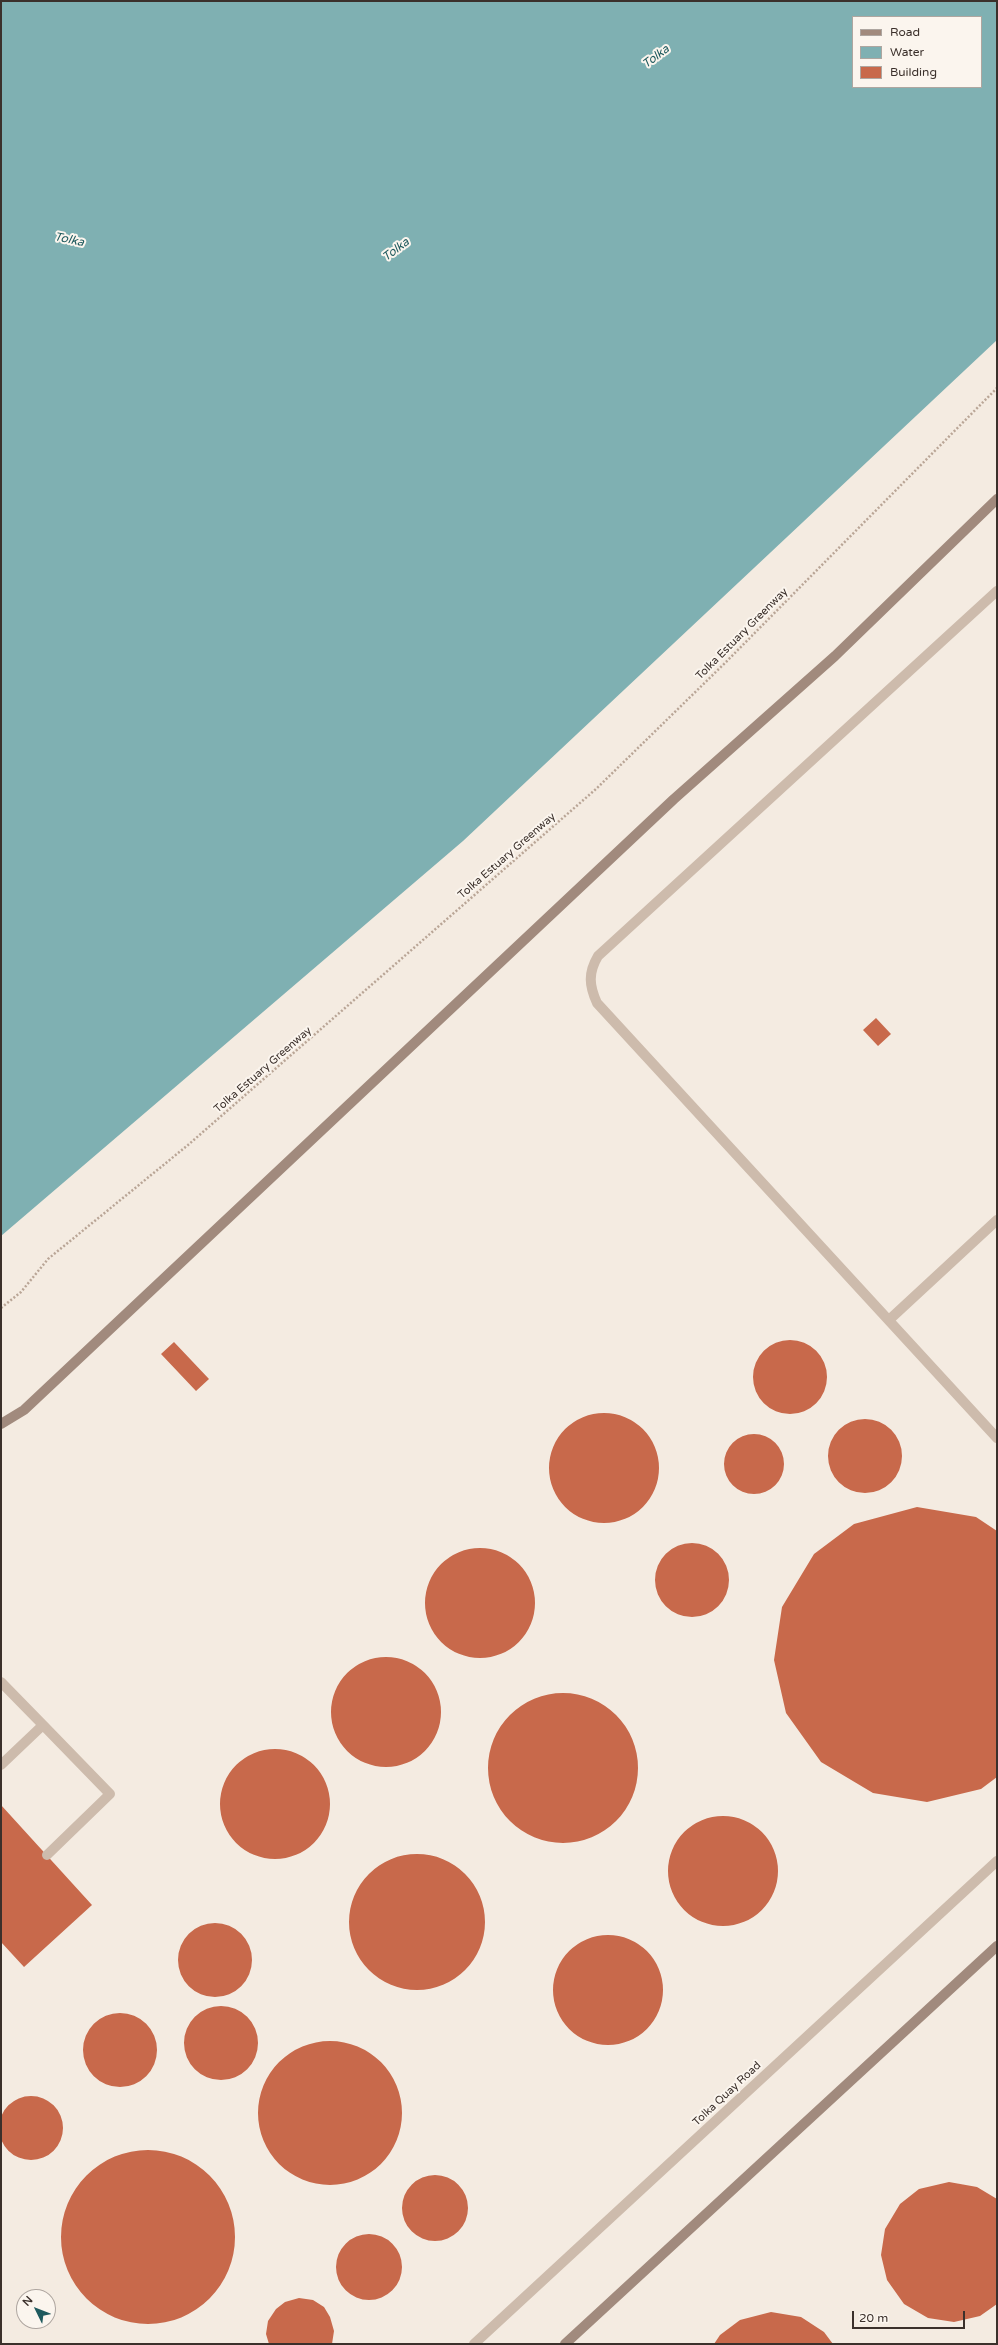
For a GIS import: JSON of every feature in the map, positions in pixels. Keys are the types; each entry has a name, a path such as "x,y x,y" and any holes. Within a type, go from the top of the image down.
{"street":[{"path":"1,1424 24,1410 674,799 835,656 997,500"},
{"path":"997,591 604,951 590,969 590,987 597,1003 997,1438"},
{"path":"889,1320 997,1220"},
{"path":"1,1682 110,1794 47,1855"},
{"path":"1,1765 43,1725"},
{"name":"Tolka Quay Road","path":"474,2344 997,1861"},
{"path":"565,2344 997,1946"}],"path":[{"name":"Tolka Estuary Greenway","path":"1,1308 21,1292 48,1259 188,1145 596,789 731,658 997,388"}],"water":[{"name":"Tolka","path":"1,1 997,1 997,340 463,841 1,1236"}],"building":[{"path":"876,1018 891,1034 878,1046 863,1030"},
{"path":"783,1340 797,1340 811,1346 821,1356 827,1370 825,1391 821,1398 811,1408 797,1414 783,1414 769,1408 759,1398 753,1384 753,1370 759,1356 769,1346"},
{"path":"174,1342 209,1379 196,1391 161,1354"},
{"path":"604,1413 625,1417 635,1422 643,1429 650,1437 655,1447 659,1468 655,1489 650,1499 643,1507 635,1514 625,1519 604,1523 583,1519 573,1514 565,1507 558,1499 553,1489 549,1468 553,1447 558,1437 565,1429 573,1422 583,1417"},
{"path":"858,1419 872,1419 886,1425 896,1435 902,1449 900,1470 896,1477 886,1487 872,1493 858,1493 844,1487 834,1477 828,1463 828,1449 834,1435 844,1425"},
{"path":"754,1434 771,1439 779,1447 784,1464 779,1481 771,1489 754,1494 737,1489 729,1481 724,1464 729,1447 737,1439"},
{"path":"917,1507 976,1517 997,1531 997,1777 981,1789 927,1802 873,1793 821,1762 786,1713 774,1660 782,1607 814,1554 854,1524"},
{"path":"685,1543 699,1543 713,1549 723,1559 729,1573 729,1587 723,1601 713,1611 699,1617 685,1617 671,1611 661,1601 655,1587 655,1573 661,1559 671,1549"},
{"path":"480,1548 501,1552 511,1557 519,1564 526,1572 531,1582 535,1603 531,1624 526,1634 519,1642 511,1649 501,1654 480,1658 459,1654 449,1649 441,1642 434,1634 429,1624 425,1603 429,1582 434,1572 441,1564 449,1557 459,1552"},
{"path":"386,1657 407,1661 417,1666 425,1673 432,1681 437,1691 441,1712 437,1733 432,1743 425,1751 417,1758 407,1763 386,1767 365,1763 355,1758 347,1751 340,1743 335,1733 331,1712 335,1691 340,1681 347,1673 355,1666 365,1661"},
{"path":"563,1693 585,1696 605,1706 616,1715 625,1726 635,1746 638,1768 635,1790 625,1810 616,1821 605,1830 585,1840 563,1843 541,1840 521,1830 510,1821 501,1810 491,1790 488,1768 491,1746 501,1726 510,1715 521,1706 541,1696"},
{"path":"275,1749 296,1753 306,1758 314,1765 321,1773 326,1783 330,1804 326,1825 321,1835 314,1843 306,1850 296,1855 275,1859 254,1855 244,1850 236,1843 229,1835 224,1825 220,1804 224,1783 229,1773 236,1765 244,1758 254,1753"},
{"path":"1,1805 92,1905 24,1967 1,1942"},
{"path":"723,1816 744,1820 754,1825 762,1832 769,1840 774,1850 778,1871 774,1892 769,1902 762,1910 754,1917 744,1922 723,1926 702,1922 692,1917 684,1910 677,1902 672,1892 668,1871 672,1850 677,1840 684,1832 692,1825 702,1820"},
{"path":"410,1854 424,1854 443,1859 465,1874 480,1896 484,1909 484,1935 480,1948 465,1970 443,1985 424,1990 410,1990 391,1985 369,1970 354,1948 349,1929 349,1915 354,1896 369,1874 391,1859"},
{"path":"208,1923 222,1923 236,1929 246,1939 252,1953 252,1967 246,1981 236,1991 222,1997 208,1997 194,1991 184,1981 178,1967 178,1953 184,1939 194,1929"},
{"path":"608,1935 629,1939 639,1944 647,1951 654,1959 659,1969 663,1990 659,2011 654,2021 647,2029 639,2036 629,2041 608,2045 587,2041 577,2036 569,2029 562,2021 557,2011 553,1990 557,1969 562,1959 569,1951 577,1944 587,1939"},
{"path":"214,2006 228,2006 242,2012 252,2022 258,2036 258,2050 252,2064 242,2074 228,2080 214,2080 200,2074 190,2064 184,2050 184,2036 190,2022 200,2012"},
{"path":"113,2013 127,2013 141,2019 151,2029 157,2043 157,2057 151,2071 141,2081 127,2087 113,2087 99,2081 89,2071 83,2057 83,2043 89,2029 99,2019"},
{"path":"323,2041 337,2041 364,2049 376,2057 386,2067 397,2085 401,2099 401,2127 397,2141 386,2159 376,2169 358,2180 337,2185 323,2185 296,2177 284,2169 274,2159 263,2141 258,2120 258,2106 266,2079 274,2067 284,2057 302,2046"},
{"path":"31,2096 49,2102 57,2110 63,2128 57,2146 49,2154 31,2160 13,2154 5,2146 -1,2128 5,2110 13,2102"},
{"path":"139,2150 157,2150 189,2160 210,2175 225,2196 235,2228 235,2246 225,2278 210,2299 189,2314 173,2320 157,2324 139,2324 107,2314 86,2299 71,2278 65,2262 61,2246 61,2228 71,2196 86,2175 107,2160 123,2154"},
{"path":"435,2175 448,2177 458,2185 466,2195 468,2208 466,2221 458,2231 448,2239 435,2241 422,2239 412,2231 404,2221 402,2208 404,2195 412,2185 422,2177"},
{"path":"949,2182 977,2187 997,2199 997,2304 980,2316 954,2322 928,2318 904,2304 887,2280 881,2255 885,2229 900,2204 919,2189"},
{"path":"369,2234 382,2237 392,2244 399,2254 402,2267 399,2280 392,2290 382,2297 369,2300 356,2297 346,2290 339,2280 336,2267 339,2254 346,2244 356,2237"},
{"path":"299,2298 313,2300 324,2307 330,2317 334,2331 332,2344 269,2344 266,2334 268,2321 276,2309 285,2302"},
{"path":"771,2312 801,2317 824,2332 833,2344 714,2344 720,2335 740,2320"}]}
